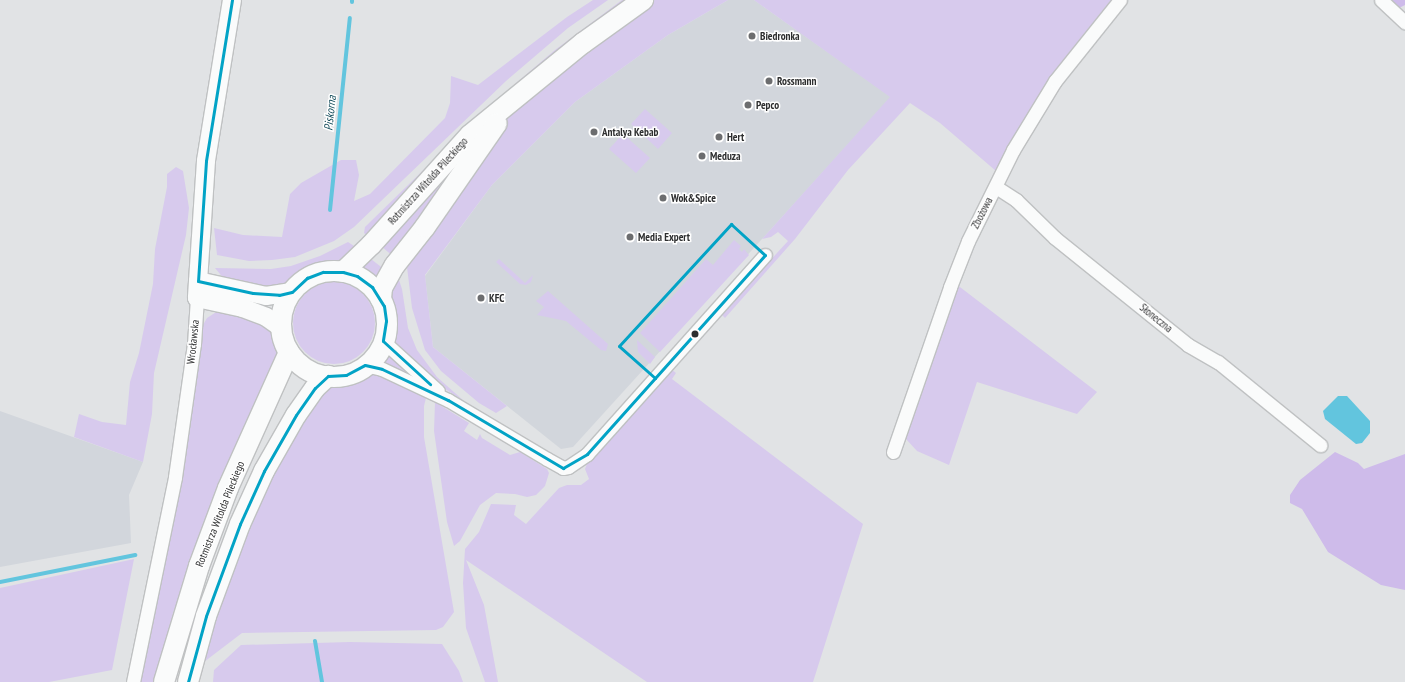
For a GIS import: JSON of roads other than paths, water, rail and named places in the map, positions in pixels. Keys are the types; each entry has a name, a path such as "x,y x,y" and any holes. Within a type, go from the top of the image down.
{"main road":[{"name":"Wrocławska","path":"198,290 206,161 232,0"},
{"name":"Rotmistrza Witolda Pileckiego","path":"343,272 371,245 470,135 583,43 643,0"},
{"name":"Rotmistrza Witolda Pileckiego","path":"381,299 382,288 395,265 518,95"},
{"path":"343,272 366,281 381,299 386,321 383,341 377,353 365,365 346,375 328,376 307,369 289,352 282,328 283,309 292,292 315,274 343,272"},
{"path":"198,290 266,296 292,292"},
{"path":"198,290 266,317 282,328"},
{"name":"Rotmistrza Witolda Pileckiego","path":"164,682 199,566 226,495 289,352"},
{"name":"Rotmistrza Witolda Pileckiego","path":"188,682 206,616 240,524 264,471 296,415 316,388 328,376"}],"street":[{"name":"Zbożowa","path":"893,452 950,287 968,241 1013,150 1055,81 1120,0"},
{"path":"1381,0 1405,22"},
{"name":"Słoneczna","path":"996,187 1016,200 1055,238 1188,345 1218,362 1320,445"},
{"path":"365,365 382,369 448,400 563,468 568,467 587,454 765,256"},
{"name":"Wrocławska","path":"133,682 175,477 194,344 198,290"},
{"path":"383,341 448,400"}],"water":[{"path":"1338,396 1347,396 1370,421 1370,433 1362,443 1356,444 1325,419 1323,411"}],"waterway":[{"name":"Piskorna","path":"330,210 350,18"},
{"path":"0,582 135,555"},
{"name":"Piskorna","path":"315,641 322,682"}],"place":[{"name":"Biedronka","path":"752,36"},
{"name":"Rossmann","path":"769,81"},
{"name":"Pepco","path":"748,105"},
{"name":"Antalya Kebab","path":"594,132"},
{"name":"Hert","path":"719,137"},
{"name":"Meduza","path":"702,156"},
{"name":"Wok&Spice","path":"663,198"},
{"name":"Media Expert","path":"630,237"},
{"name":"KFC","path":"481,298"}]}
